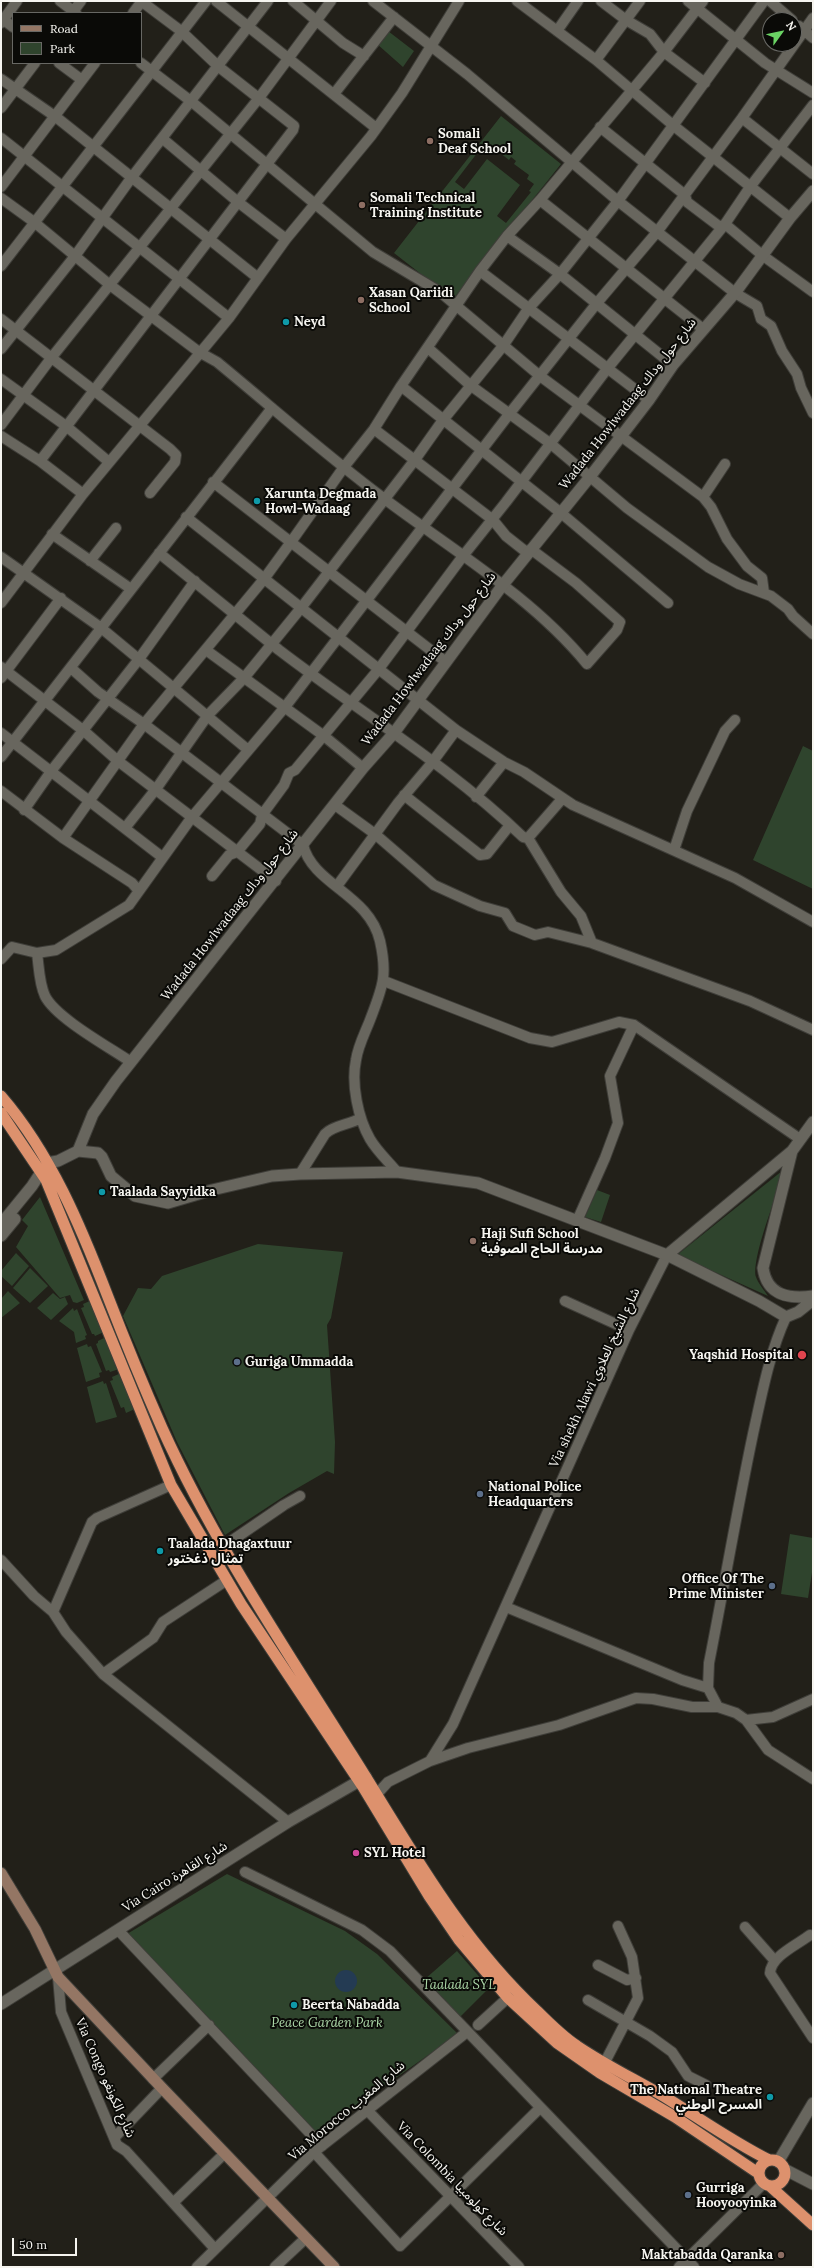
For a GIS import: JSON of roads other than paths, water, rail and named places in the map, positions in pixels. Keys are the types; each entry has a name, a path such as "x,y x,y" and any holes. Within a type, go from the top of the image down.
{"highway":[{"path":"1,1096 14,1111 47,1172 82,1230 156,1414 182,1472 208,1521 224,1546 251,1595 364,1782"},
{"path":"1,1113 47,1172 157,1454 198,1532 227,1580 373,1796 459,1940 557,2043 600,2073 675,2117 758,2173 767,2185 813,2225"},
{"path":"97,1302 108,1297"},
{"path":"198,1532 208,1521"},
{"path":"512,1994 577,2046 777,2164 782,2182 767,2185"},
{"path":"600,2073 605,2062"},
{"path":"758,2173 761,2165 777,2164"}],"main road":[{"path":"1,1873 35,1929 57,1974"},
{"name":"Via Congo شارع الكونغو","path":"57,1974 153,2079 334,2267"}],"street":[{"path":"12,26 2,21 17,1"},
{"path":"60,1 74,12 81,1"},
{"path":"40,461 209,241 293,130 294,126 219,67 181,31 142,1 134,12"},
{"path":"2,263 63,187 181,31 206,1"},
{"path":"216,1 376,128"},
{"path":"1,349 75,256 132,177 192,102 268,1"},
{"path":"293,1 364,56"},
{"path":"1,425 52,357 259,98 331,1"},
{"path":"373,1 431,46 570,162 657,232 735,293 757,306 761,319 771,326 782,350 797,374 801,388 813,413"},
{"path":"1,603 83,494 199,352 229,318 286,239 315,206 376,128 460,1"},
{"path":"518,1 596,60 674,126 790,218"},
{"path":"557,31 578,1"},
{"path":"601,1 626,20 650,34 664,52 705,83"},
{"path":"596,60 640,1"},
{"path":"688,1 700,5 734,40 776,70 813,93"},
{"path":"125,828 156,789 208,715 244,678 301,608 414,461 443,420 503,346 528,309 560,274 618,201 705,83 734,40 764,1"},
{"path":"770,1 783,12"},
{"path":"63,838 88,800 144,724 264,579 344,467 374,429 400,386 428,348 480,271 507,236 540,200 570,162 664,52 700,5"},
{"path":"334,94 394,17"},
{"path":"1,959 12,947 38,953 56,950 129,905 192,817 247,749 285,707 510,414 597,303 657,232 742,118 813,18"},
{"path":"804,30 813,38"},
{"path":"1,108 34,64"},
{"path":"60,64 82,80"},
{"path":"1,188 24,156 56,117 94,64"},
{"path":"142,64 192,102 372,252 440,292 540,376 620,437 703,497 711,507 727,539 747,566 762,578 764,593"},
{"path":"1,79 56,117 132,177 209,241 258,278"},
{"path":"212,876 229,855 237,852 260,824 262,814 284,785 289,773 295,770 353,702 607,369 725,224 750,187 813,105"},
{"path":"742,118 813,174"},
{"path":"600,127 685,195 687,202 720,227 725,224"},
{"path":"1,138 229,318"},
{"path":"163,139 238,202 286,239"},
{"name":"Wadada Howlwadaag شارع حول وداك","path":"78,1151 101,1101 276,881 363,768 394,732 502,586 589,478 649,400 673,365 735,293 790,218 813,191"},
{"path":"1,198 34,222 110,285 152,315 199,352 217,362 384,499 502,586 546,621 573,647 587,664 618,630 620,622 576,583 532,550 525,551 506,536 493,520 374,429"},
{"path":"540,200 587,239 703,329"},
{"path":"725,224 762,255 813,292"},
{"path":"507,236 560,274 673,365"},
{"path":"480,271 568,340 649,400"},
{"path":"1,319 95,390 176,456 175,462 150,493"},
{"path":"428,348 470,385 551,444 589,478 708,567 739,584 764,593 788,609 793,616 813,634"},
{"path":"1,379 66,426 109,462"},
{"path":"400,386 522,481 668,603"},
{"path":"1,757 12,740 71,668 100,627 272,408"},
{"path":"1,436 40,461 83,494"},
{"path":"703,497 725,464"},
{"path":"213,482 446,662"},
{"path":"186,517 378,670 418,699 456,730 504,762 524,772 562,799 736,878 777,903 813,922"},
{"path":"90,561 116,528"},
{"path":"52,534 131,589"},
{"path":"159,553 271,643 394,732 476,797 523,837 528,838 561,892 581,916 592,943"},
{"path":"1,557 100,627 208,715 247,749"},
{"path":"24,810 52,770 139,659 195,581"},
{"path":"61,598 3,672 45,701 84,731 118,761 276,881"},
{"path":"206,650 324,736 363,768"},
{"path":"71,668 98,692 144,724 303,845 306,857 368,914 376,928 383,957 384,981 356,1060 355,1084 361,1118 371,1140 397,1172"},
{"path":"674,850 687,812 725,731 735,720"},
{"path":"337,886 404,795 432,762 456,730"},
{"path":"1,733 12,740 41,765 52,770 162,857"},
{"path":"476,797 504,762"},
{"path":"1,791 24,810 132,884 139,891"},
{"path":"404,795 480,855 488,854 510,825"},
{"path":"528,838 562,799"},
{"path":"335,805 375,834 434,885 480,906 504,913 513,926 535,934 548,932 592,943 750,1001 813,1030"},
{"path":"38,953 41,981 45,995 51,1004 66,1017 131,1062"},
{"path":"384,981 530,1038 552,1042 619,1022 634,1025 800,1139"},
{"path":"577,1221 605,1158 618,1124 610,1076 634,1025"},
{"path":"300,1174 325,1134 330,1129 346,1125 361,1118"},
{"path":"667,1255 792,1151 813,1122"},
{"path":"1,1224 58,1161 78,1151 98,1153 102,1157 111,1176 135,1196 168,1203 212,1190 272,1176 397,1172 478,1183 667,1255 759,1301 786,1317"},
{"path":"792,1151 765,1261 764,1279 770,1288 782,1295 798,1298 813,1296"},
{"path":"1,1236 47,1172"},
{"name":"Via shekh Alawi شارع الشيخ العلاوي","path":"430,1761 453,1724 629,1330 667,1255"},
{"path":"718,1707 708,1688 709,1663 749,1454 774,1345 786,1317 798,1312 813,1300"},
{"path":"565,1301 629,1330"},
{"path":"53,1612 92,1522 97,1518 172,1485"},
{"path":"224,1546 284,1505 300,1496"},
{"path":"1,1560 34,1596 53,1612 66,1632 103,1674 288,1822"},
{"path":"103,1674 153,1638 163,1622 227,1580"},
{"path":"506,1607 682,1680 708,1688"},
{"name":"Via Cairo شارع القاهرة","path":"373,1796 388,1782 430,1761 468,1748 559,1724 636,1698 653,1699 692,1707 718,1707 736,1713 746,1720"},
{"path":"813,1699 773,1717 746,1720 768,1750 813,1779"},
{"name":"Via Cairo شارع القاهرة","path":"1,2004 57,1974 118,1930 288,1822 364,1782 388,1782"},
{"path":"244,1872 362,1930 377,1939 694,2267"},
{"path":"605,2062 638,1998 632,1957 618,1926"},
{"path":"745,1927 775,1961"},
{"path":"118,1930 208,2025 318,2149 400,2246 540,2108"},
{"path":"810,1935 775,1961 770,1966 770,1973 813,2038"},
{"path":"598,1965 627,1980 636,1978"},
{"name":"Via Congo شارع الكونغو","path":"57,1974 61,2012 117,2145 126,2151 174,2202 215,2249"},
{"path":"478,2025 512,1994"},
{"path":"588,2000 627,2021 672,2052 688,2076 706,2085"},
{"path":"153,2079 208,2025"},
{"name":"Via Morocco شارع المغرب","path":"197,2267 318,2149 467,2032"},
{"path":"114,2138 162,2088"},
{"path":"813,2103 777,2164 813,2184"},
{"name":"Via Colombia شارع كولومبيا","path":"367,2110 519,2267"},
{"path":"174,2202 224,2154"},
{"path":"679,2267 767,2185"},
{"path":"275,2267 306,2238"}],"water":[{"path":"346,1970 354,1973 357,1981 354,1989 346,1992 338,1989 335,1981 338,1973"}],"place":[{"name":"Somali Deaf School","path":"430,141"},
{"name":"Somali Technical Training Institute","path":"362,205"},
{"name":"Xasan Qariidi School","path":"361,300"},
{"name":"Neyd","path":"286,322"},
{"name":"Xarunta Degmada Howl-Wadaag","path":"257,501"},
{"name":"Taalada Sayyidka","path":"102,1192"},
{"name":"Haji Sufi School مدرسة الحاج الصوفية","path":"473,1241"},
{"name":"Yaqshid Hospital","path":"802,1355"},
{"name":"Guriga Ummadda","path":"237,1362"},
{"name":"National Police Headquarters","path":"480,1494"},
{"name":"Taalada Dhagaxtuur تمثال ذغختور","path":"160,1551"},
{"name":"Office Of The Prime Minister","path":"772,1586"},
{"name":"SYL Hotel","path":"356,1853"},
{"name":"Beerta Nabadda","path":"294,2005"},
{"name":"The National Theatre المسرح الوطني","path":"770,2097"},
{"name":"Gurriga Hooyooyinka","path":"688,2195"},
{"name":"Maktabadda Qaranka","path":"781,2255"}],"park label":[{"name":"Taalada SYL","path":"459,1985"},
{"name":"Peace Garden Park","path":"327,2023"}]}
